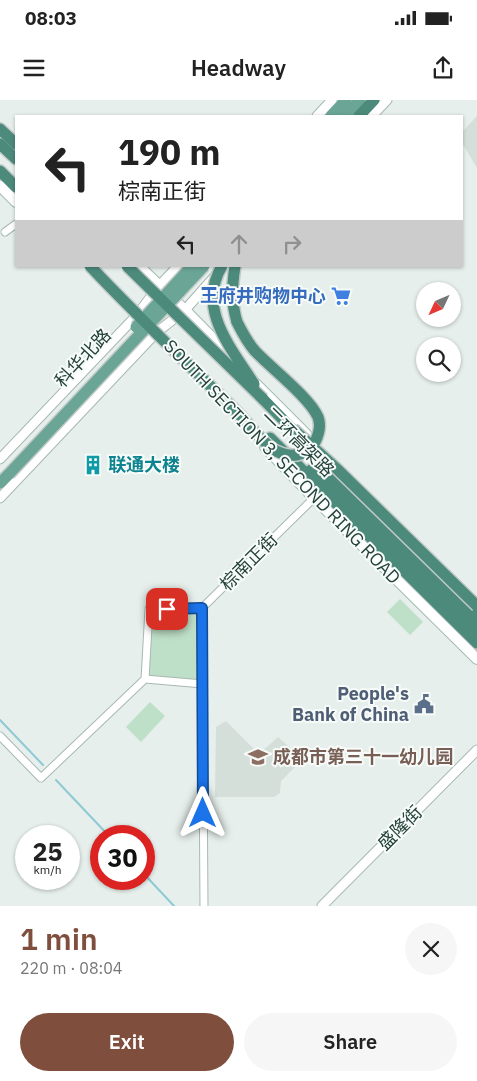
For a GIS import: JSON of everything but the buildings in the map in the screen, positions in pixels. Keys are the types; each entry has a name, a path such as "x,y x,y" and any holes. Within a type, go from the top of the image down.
{"highway":[{"path":"360,115 374,100"},
{"path":"0,128 15,142"},
{"path":"0,144 15,158"},
{"path":"0,171 15,186"},
{"path":"91,267 112,290 244,418 265,442 276,451 294,457 307,452 312,447 319,435 319,422 310,404 253,349 237,322 232,295 235,267"},
{"name":"二环高架路","path":"97,267 477,642"},
{"name":"二环高架路","path":"127,267 477,606"},
{"path":"221,267 216,276 212,300 214,313 220,330 263,399"},
{"path":"293,429 339,481 477,617"},
{"path":"270,438 331,485 477,630"}],"main road":[{"path":"332,115 346,100"},
{"path":"346,115 360,100"},
{"path":"0,186 15,201"},
{"name":"SOUTH SECTION 3, SECOND RING ROAD","path":"85,267 156,333 314,498 477,659"},
{"name":"SOUTH SECTION 3, SECOND RING ROAD","path":"140,267 185,310 448,576 477,600"},
{"name":"科华北路","path":"0,484 4,473 191,267"},
{"path":"4,473 203,267"},
{"path":"448,576 477,606"}],"street":[{"path":"318,115 332,100"},
{"path":"373,115 387,100"},
{"path":"5,232 15,225"},
{"path":"0,459 137,315 159,286 177,267"},
{"path":"0,498 156,333 185,310 225,267"},
{"name":"棕南正街","path":"202,608 314,498"},
{"path":"0,736 41,778 145,679 149,610 202,608 204,906"},
{"path":"145,679 203,684"},
{"name":"盛隆街","path":"322,906 477,750"}],"shaded area":[{"path":"477,116 477,168 463,144 463,131"},
{"name":"成都市第三十一幼儿园","path":"226,721 259,754 278,737 303,759 281,781 280,793 274,797 215,797 216,727"}],"green space":[{"path":"400,599 423,622 410,635 387,612"},
{"path":"202,608 203,684 145,679 149,609"},
{"path":"150,702 165,716 141,742 126,727"}],"waterway":[{"path":"0,720 43,765"},
{"path":"56,780 99,825"},
{"path":"155,886 174,906"}],"place":[{"name":"王府井购物中心","path":"341,296"},
{"name":"联通大楼","path":"93,465"},
{"name":"People's Bank of China","path":"424,704"},
{"name":"成都市第三十一幼儿园","path":"258,757"}],"route":[{"path":"167,609 202,608 203,813"}]}
